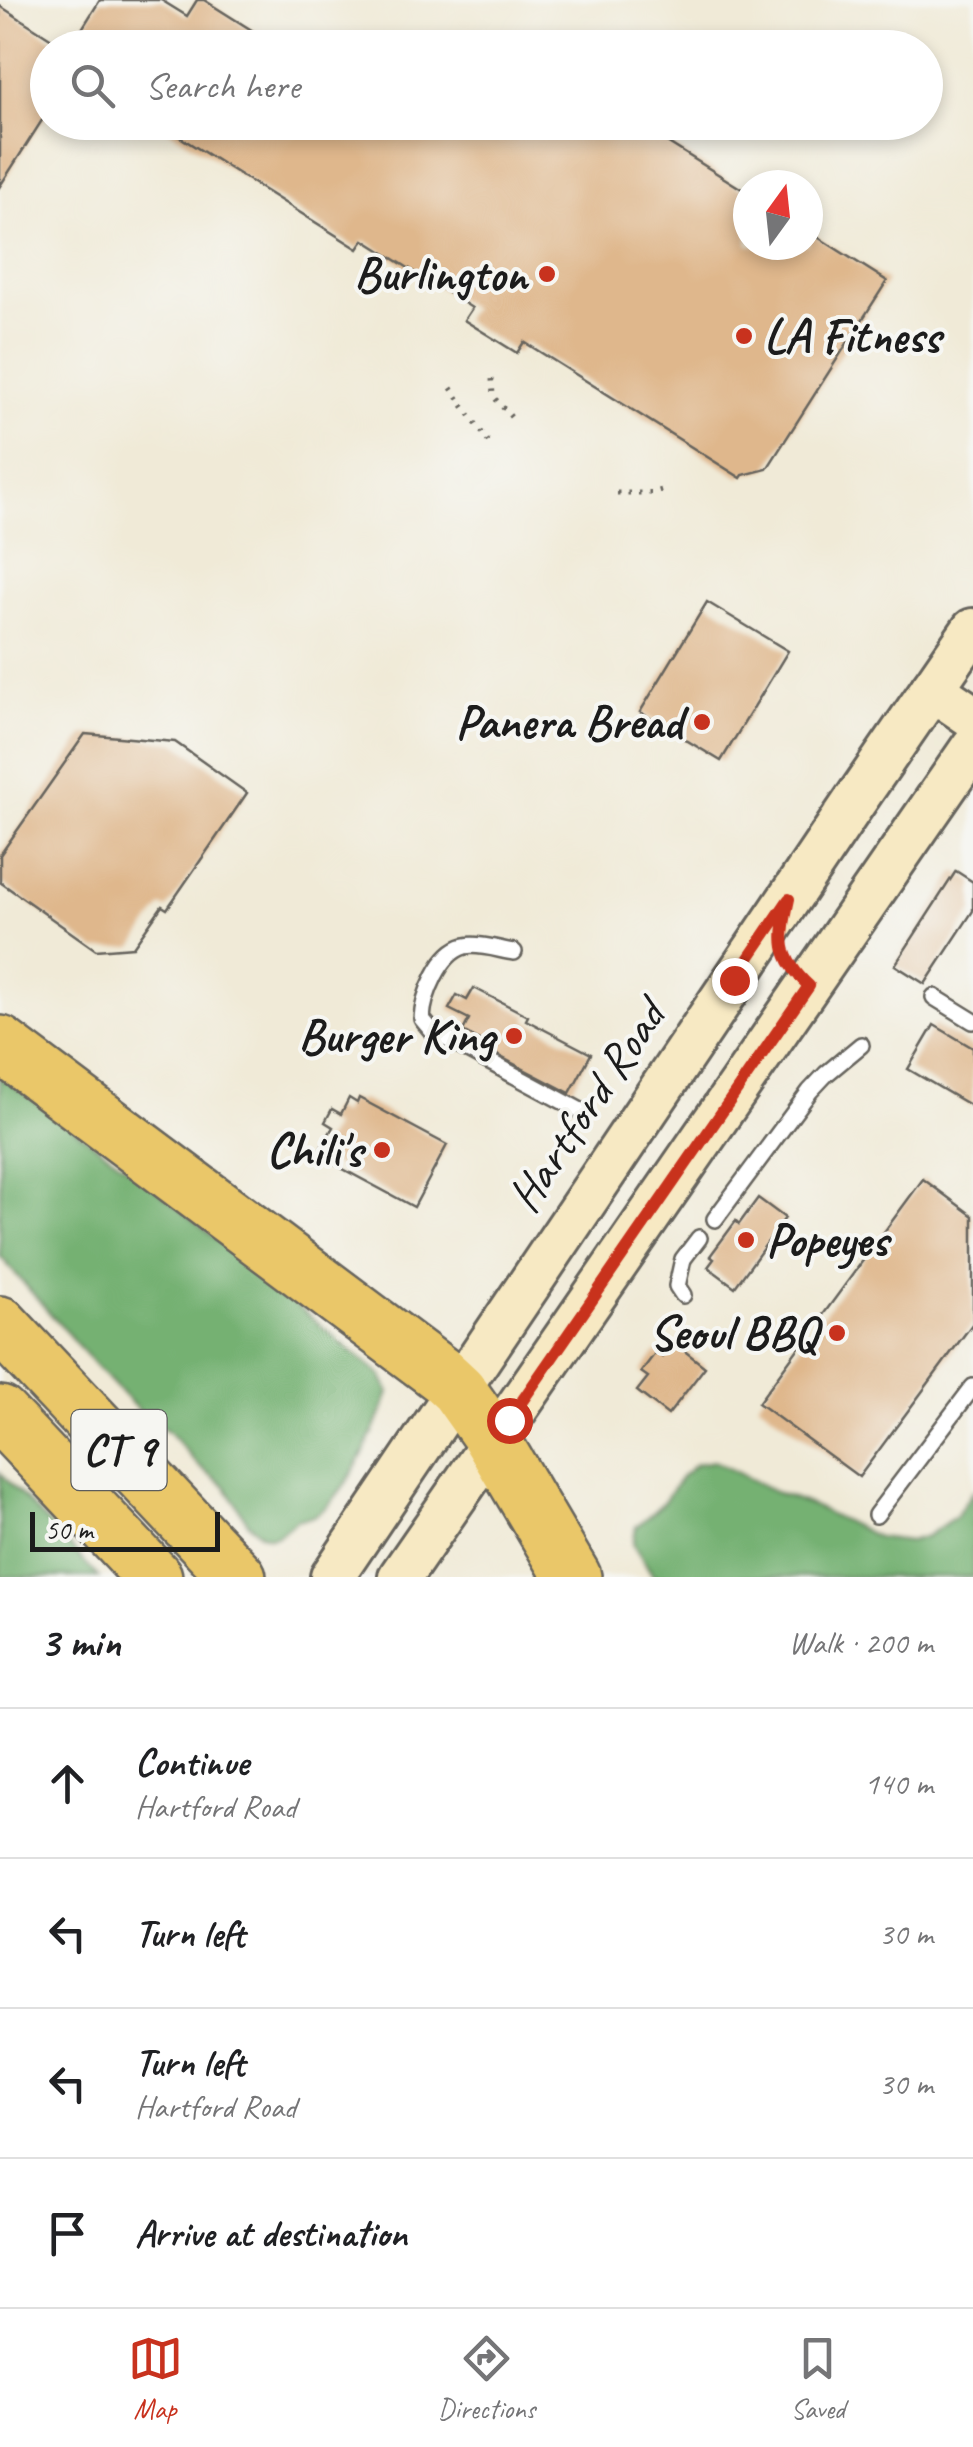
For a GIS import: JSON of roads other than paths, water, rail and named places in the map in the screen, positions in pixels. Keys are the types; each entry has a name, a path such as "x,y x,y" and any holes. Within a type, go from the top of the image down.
{"highway":[{"path":"0,1044 419,1356 458,1390 494,1442 573,1577"},
{"name":"CT 9","path":"0,1324 238,1577"},
{"name":"CT 9","path":"0,1414 154,1577"}],"main road":[{"name":"Hartford Road","path":"334,1575 932,689 969,643"},
{"path":"932,689 973,717"},
{"path":"400,1577 973,746"},
{"path":"789,899 784,936 786,957 794,972 809,986"}],"lane":[{"path":"514,952 467,946 448,954 422,1003 422,1019 432,1031 581,1111"},
{"path":"934,997 973,1022"},
{"path":"715,1219 810,1092 861,1045"},
{"path":"684,1295 677,1286 683,1259 699,1238"},
{"path":"876,1515 973,1387"}],"place":[{"name":"Burlington","path":"547,274"},
{"name":"LA Fitness","path":"744,336"},
{"name":"Panera Bread","path":"702,722"},
{"name":"Burger King","path":"514,1036"},
{"name":"Chili's","path":"382,1150"},
{"name":"Popeyes","path":"746,1240"},
{"name":"Seoul BBQ","path":"837,1333"}]}
